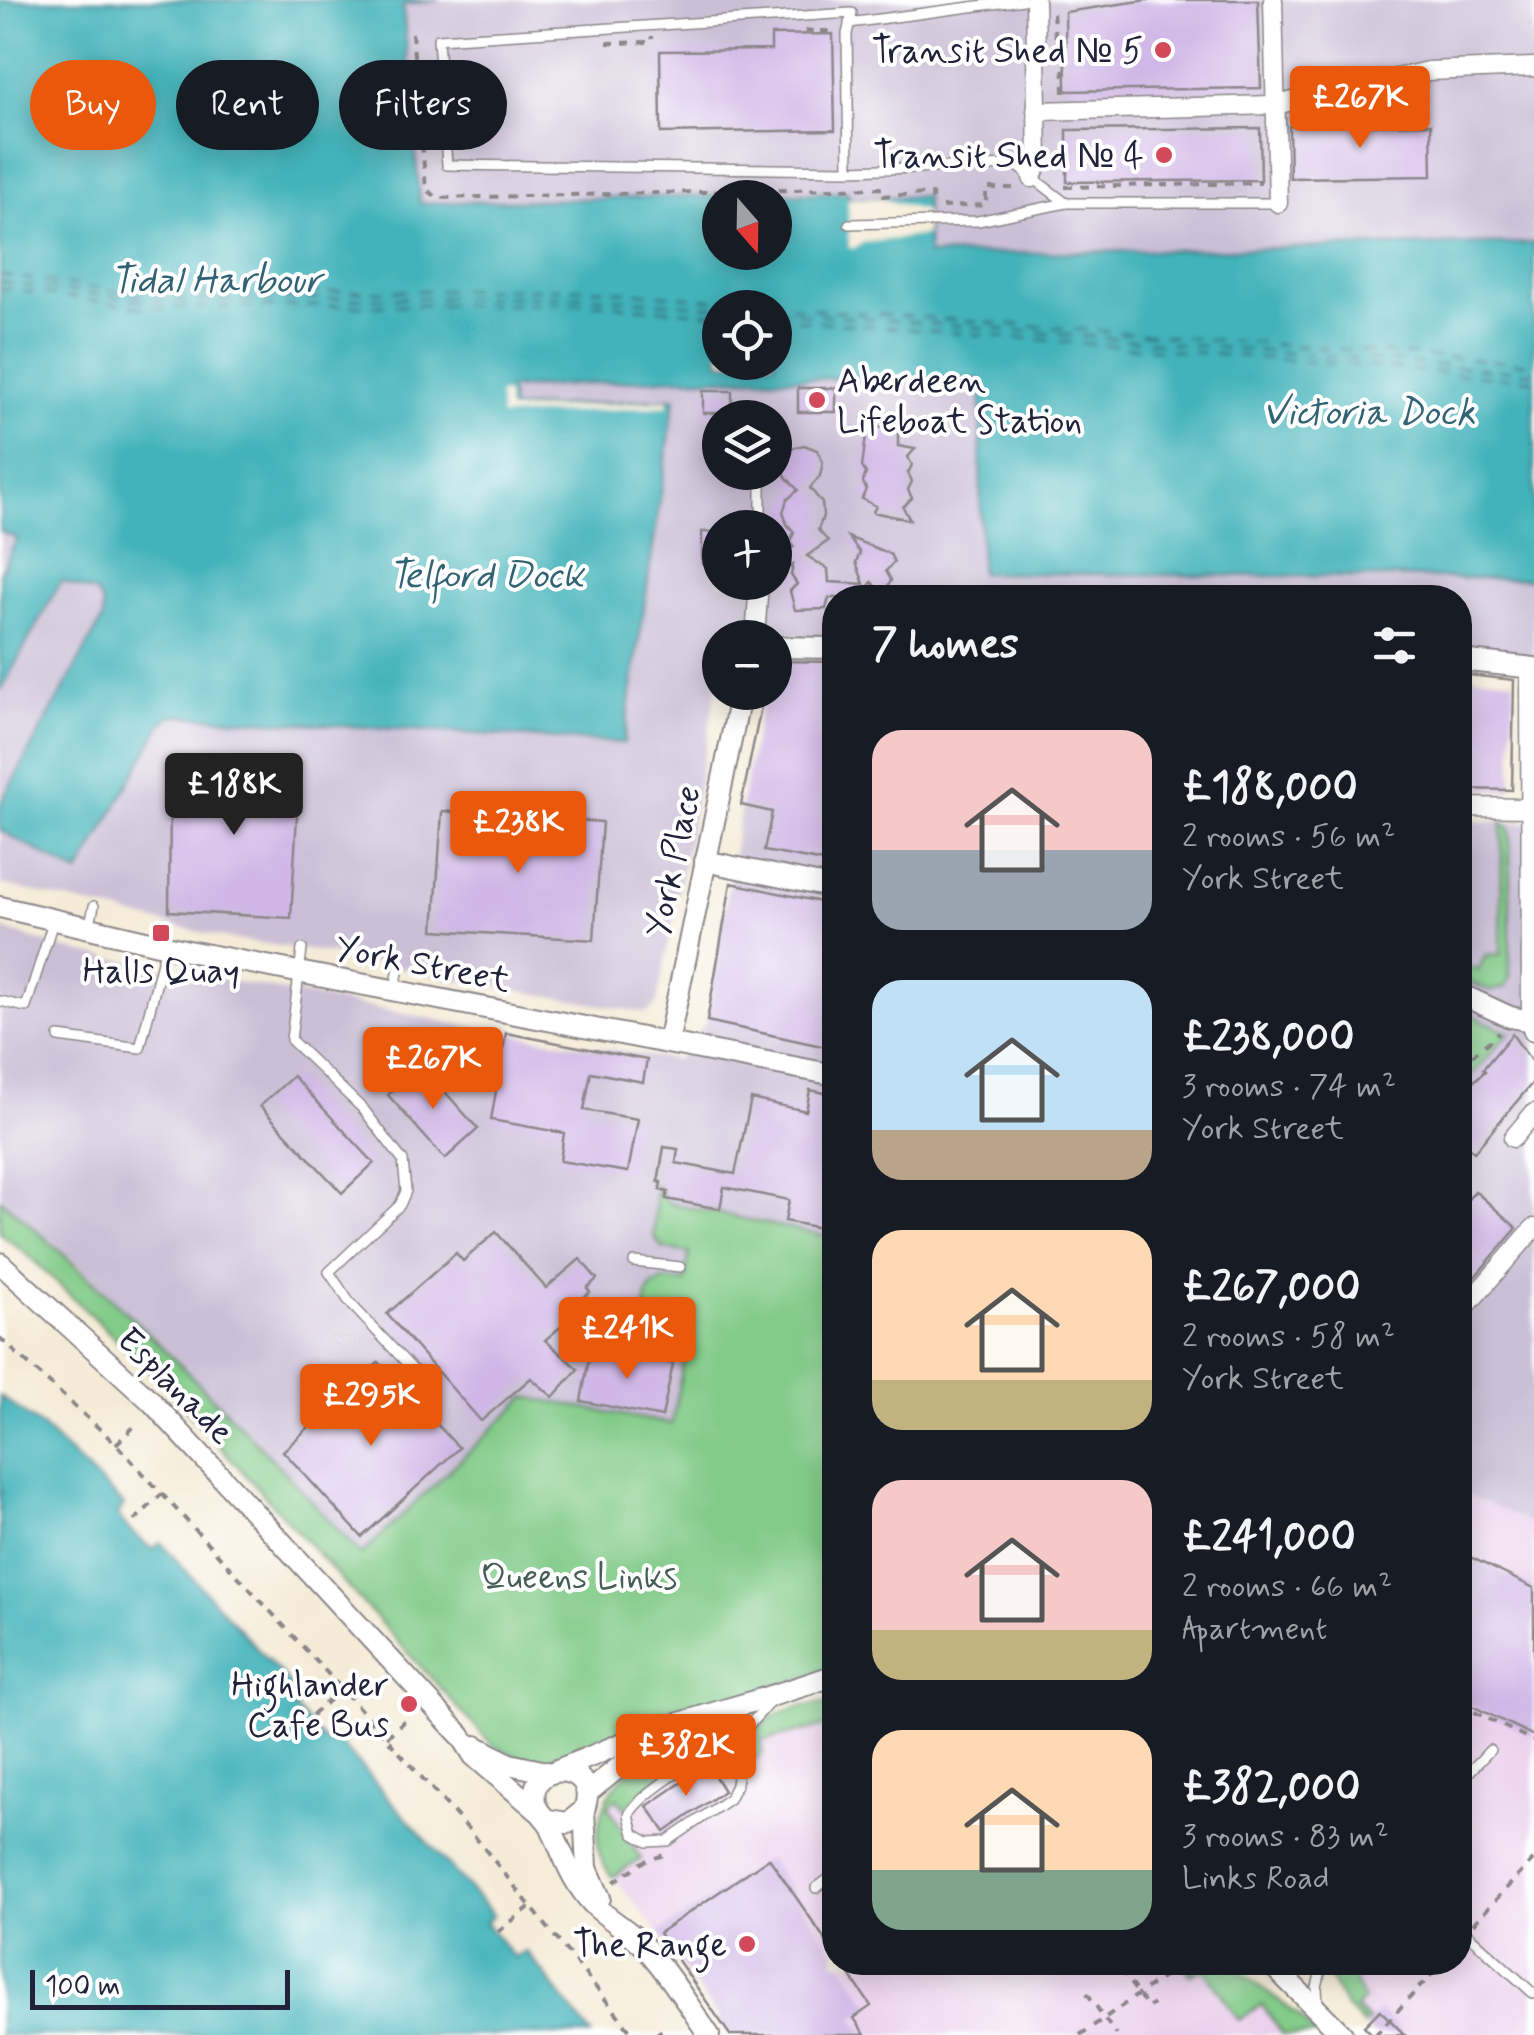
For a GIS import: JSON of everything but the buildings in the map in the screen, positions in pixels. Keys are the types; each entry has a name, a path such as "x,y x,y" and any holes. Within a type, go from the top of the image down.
{"street":[{"path":"1273,0 1278,203"},
{"path":"1030,5 1038,162 1032,178"},
{"path":"1036,111 1275,104 1428,71 1534,67"},
{"path":"792,647 822,648"},
{"path":"1472,661 1532,668 1525,1023 1472,999"},
{"name":"York Place","path":"668,1043 737,710"},
{"path":"1472,807 1530,808"},
{"path":"704,861 822,885"},
{"name":"York Street","path":"0,907 166,946 822,1073"},
{"path":"1514,1138 1534,1113"},
{"path":"1472,1300 1534,1228"},
{"name":"Esplanade","path":"0,1263 151,1402 462,1737 474,1756 543,1816 574,1878 594,1906 652,1954 709,2035"},
{"path":"692,1720 637,1750 568,1823 543,1816 536,1789 553,1772 642,1736 692,1720 787,1692 822,1680"},
{"path":"787,1692 822,1693"},
{"name":"Esplanade","path":"462,1737 508,1764 553,1772"},
{"path":"553,1772 573,1774 582,1782 586,1801"},
{"name":"Esplanade","path":"586,1801 588,1868 610,1918"},
{"path":"1295,1975 1318,2010 1344,2035"}],"lane":[{"path":"848,28 1030,5"},
{"path":"850,170 848,28 852,13 438,39 447,165 850,170 1016,165 1066,203"},
{"path":"848,224 978,220 1066,203 1278,203"},
{"path":"88,930 94,906"},
{"path":"0,1002 26,1006 53,922"},
{"path":"59,1037 140,1048 166,946"},
{"path":"302,949 292,1040 364,1110 403,1161 406,1192 400,1206 329,1272 350,1302 417,1374"},
{"path":"394,991 400,967"},
{"path":"634,1262 680,1267"},
{"path":"737,1757 705,1760 688,1768 633,1807 629,1815 632,1831 639,1840 648,1842 672,1839 723,1804 732,1795 736,1782 744,1728 787,1692"},
{"path":"692,1720 725,1732 737,1757"},
{"path":"1472,1769 1490,1750"},
{"path":"816,1888 822,1884"},
{"path":"1472,1938 1534,1994"},
{"path":"1318,2010 1320,1975"}],"path":[{"path":"1030,5 1054,13 1055,35 1063,35 1064,94"},
{"path":"795,31 848,28"},
{"path":"595,43 652,42 652,34"},
{"path":"414,57 440,53"},
{"path":"1472,1057 1525,1023"},
{"path":"0,1338 116,1444 342,1688 532,1905 634,2035"},
{"path":"116,1444 139,1422"},
{"path":"134,1520 162,1494"},
{"path":"312,1715 342,1688"},
{"path":"1472,1711 1534,1740"},
{"path":"386,1738 409,1716"},
{"path":"1472,1923 1534,1859"},
{"path":"622,1876 633,1869"},
{"path":"498,1932 532,1905"},
{"path":"1125,1975 1148,2008 1152,2004"},
{"path":"1080,2035 1166,1975"},
{"path":"1376,2035 1432,1975"},
{"path":"1087,1993 1116,2035"},
{"path":"655,2035 666,2027"}],"shaded area":[{"path":"0,0 1534,0 1534,658 1472,650 1472,585 822,585 822,637 792,636 792,620 702,620 702,710 713,710 657,1003 647,1013 342,955 229,939 0,884"},
{"path":"792,660 822,661 822,1235 668,1203 656,1187 654,1237 666,1250 689,1252 685,1282 663,1280 650,1291 642,1334 687,1342 672,1424 526,1397 361,1555 172,1355 74,1261 0,1199 0,928 68,950 506,1033 677,1060 707,1021 741,805 761,710 792,710"},
{"path":"1472,821 1534,822 1534,1525 1472,1497"},
{"path":"1472,1497 1534,1525 1534,2035 1373,2035 1344,2005 1326,1975 1472,1975"},
{"path":"822,1703 822,1975 1245,1975 1298,2015 1317,2035 730,2035 659,1933 601,1863 597,1836 604,1803 661,1749 805,1704"}],"green space":[{"path":"1502,821 1510,829 1510,977 1506,987 1492,991 1472,984 1472,968 1479,970 1485,955 1501,954"},
{"path":"1472,1015 1509,1033 1472,1075"},
{"name":"Queens Links","path":"656,1186 668,1203 822,1235 822,1672 554,1761 527,1761 493,1746 160,1381 0,1233 0,1199 186,1371 361,1555 526,1397 672,1424 687,1342 641,1333 652,1287 663,1280 685,1282 689,1253 663,1248 654,1237"},
{"path":"822,1703 822,1727 761,1741 763,1754 754,1759 751,1745 760,1725 798,1707"},
{"path":"711,1734 728,1751 726,1755 683,1762 624,1808 617,1799 608,1806 641,1859 612,1877 598,1850 598,1835 606,1801 616,1785 658,1751"},
{"path":"1208,1975 1245,1975 1298,2015 1317,2035 1283,2035 1262,2005 1239,2020"},
{"path":"1332,1975 1354,1975 1363,1999 1355,2008 1369,2022 1364,2026 1344,2005"}],"water":[{"path":"0,0 438,0 403,5 408,60 339,60 339,150 415,150 420,203 702,196 702,270 792,270 792,193 848,192 849,199 925,196 928,255 1534,243 1534,579 980,573 981,379 792,378 792,290 702,290 702,378 509,389 511,409 675,398 624,743 171,715 163,722 79,874 0,830 0,804 103,618 102,604 96,593 61,581 0,692 0,573 17,539 0,531"},
{"path":"0,1396 41,1426 124,1505 117,1514 130,1531 152,1549 161,1543 304,1700 295,1708 327,1744 335,1738 493,1915 486,1923 514,1958 526,1951 592,2035 0,2035"}],"pier":[{"path":"879,198 925,211 926,235 849,248 848,199"},
{"path":"499,394 506,394 508,411 668,400 668,406 501,417"}],"ferry route":[{"path":"0,275 143,295 587,288 1534,364"},
{"path":"0,282 144,301 588,296 702,305"},
{"path":"0,288 144,308 589,303 702,312"},
{"path":"792,312 1534,373"},
{"path":"792,319 1534,380"}],"place":[{"name":"Transit Shed № 5","path":"1163,50"},
{"name":"Transit Shed № 4","path":"1164,155"},
{"name":"Aberdeen Lifeboat Station","path":"817,400"},
{"name":"Halls Quay","path":"161,933"},
{"name":"Highlander Cafe Bus","path":"409,1704"},
{"name":"The Range","path":"747,1944"}],"water label":[{"name":"Tidal Harbour","path":"216,279"},
{"name":"Victoria Dock","path":"1369,411"},
{"name":"Telford Dock","path":"486,574"}]}
